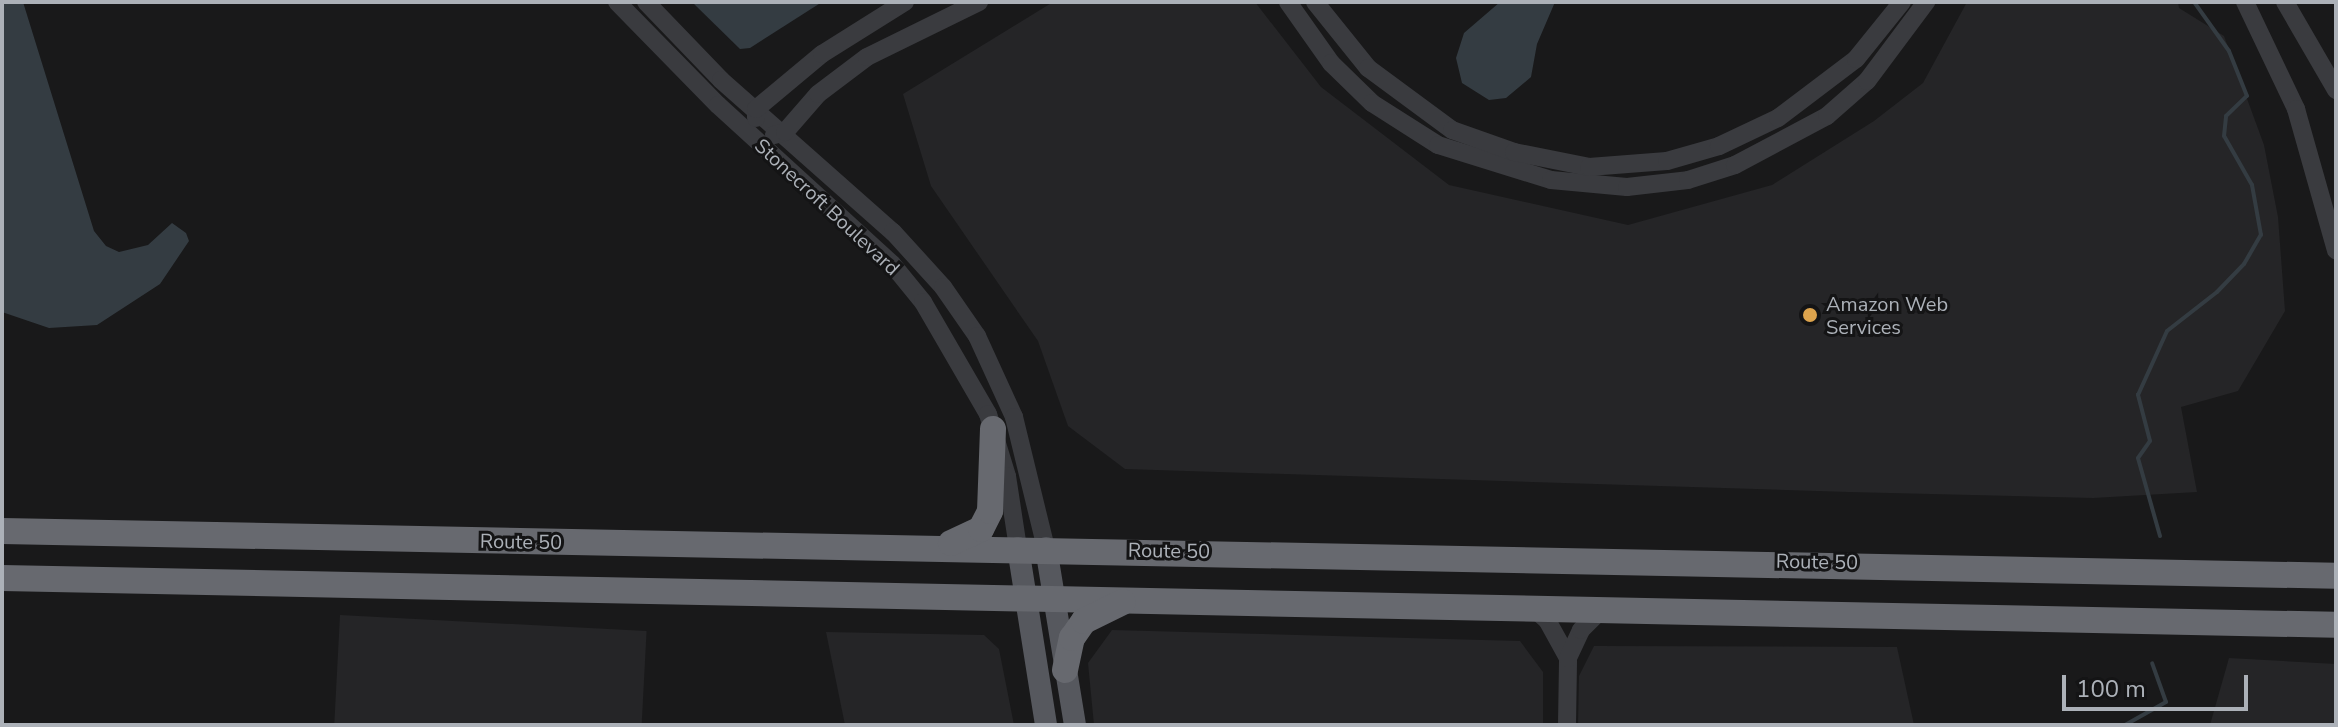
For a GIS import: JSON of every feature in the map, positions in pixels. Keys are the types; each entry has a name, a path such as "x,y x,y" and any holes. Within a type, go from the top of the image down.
{"highway":[{"path":"942,546 981,529 990,511 993,429"},
{"name":"Route 50","path":"2,531 1046,548 2336,576"},
{"path":"2,578 2336,625"},
{"path":"1065,670 1072,638 1084,621 1126,600"}],"main road":[{"name":"Stonecroft Boulevard","path":"1018,548 1022,597 1046,725"},
{"name":"Stonecroft Boulevard","path":"1046,548 1075,725"}],"street":[{"name":"Stonecroft Boulevard","path":"617,2 756,141 892,264 952,344 993,429 1018,548"},
{"name":"Stonecroft Boulevard","path":"646,2 756,109 785,132 918,256 977,336 1014,417 1046,548"},
{"path":"905,2 822,54 756,109 756,141 785,132 818,94 867,57 979,2"},
{"path":"1288,2 1341,73 1382,110 1438,145 1551,180 1627,187 1673,183 1735,165 1827,116 1867,81 1926,2"},
{"path":"1315,2 1368,68 1452,130 1514,152 1589,167 1667,161 1768,124 1838,76 1902,2"},
{"path":"2245,2 2296,109 2336,250"},
{"path":"2285,2 2336,90"},
{"path":"1532,607 1547,620 1568,658"},
{"path":"1567,725 1568,658 1581,630 1604,608"}],"shaded area":[{"path":"2,2 23,2 94,231 106,246 119,252 148,245 172,223 186,233 189,241 160,284 97,325 49,328 2,312"},
{"path":"692,2 822,2 750,48 740,49"},
{"name":"Amazon Web Services","path":"1053,2 1255,2 1321,87 1449,185 1628,225 1772,185 1874,121 1923,83 1967,2 2178,2 2179,8 2224,36 2264,145 2278,217 2285,311 2238,391 2181,407 2197,492 2093,498 1125,469 1068,426 1038,341 931,186 903,94"},
{"path":"1500,2 1555,2 1537,44 1531,77 1506,98 1489,100 1462,83 1456,58 1464,33"},
{"path":"340,615 647,631 642,725 334,725"},
{"path":"1112,630 1520,641 1543,672 1543,725 1094,725 1088,663"},
{"path":"826,632 984,635 999,649 1014,725 845,725"},
{"path":"1594,646 1897,647 1914,725 1578,725 1579,676"},
{"path":"2229,658 2336,664 2336,725 2210,725"}],"waterway":[{"path":"2160,536 2138,458 2150,441 2138,395 2167,331 2217,292 2244,264 2261,235 2252,185 2224,136 2226,116 2247,96 2229,51 2194,2"},
{"path":"2125,725 2166,702 2152,663"}],"place":[{"name":"Amazon Web Services","path":"1810,315"}]}
